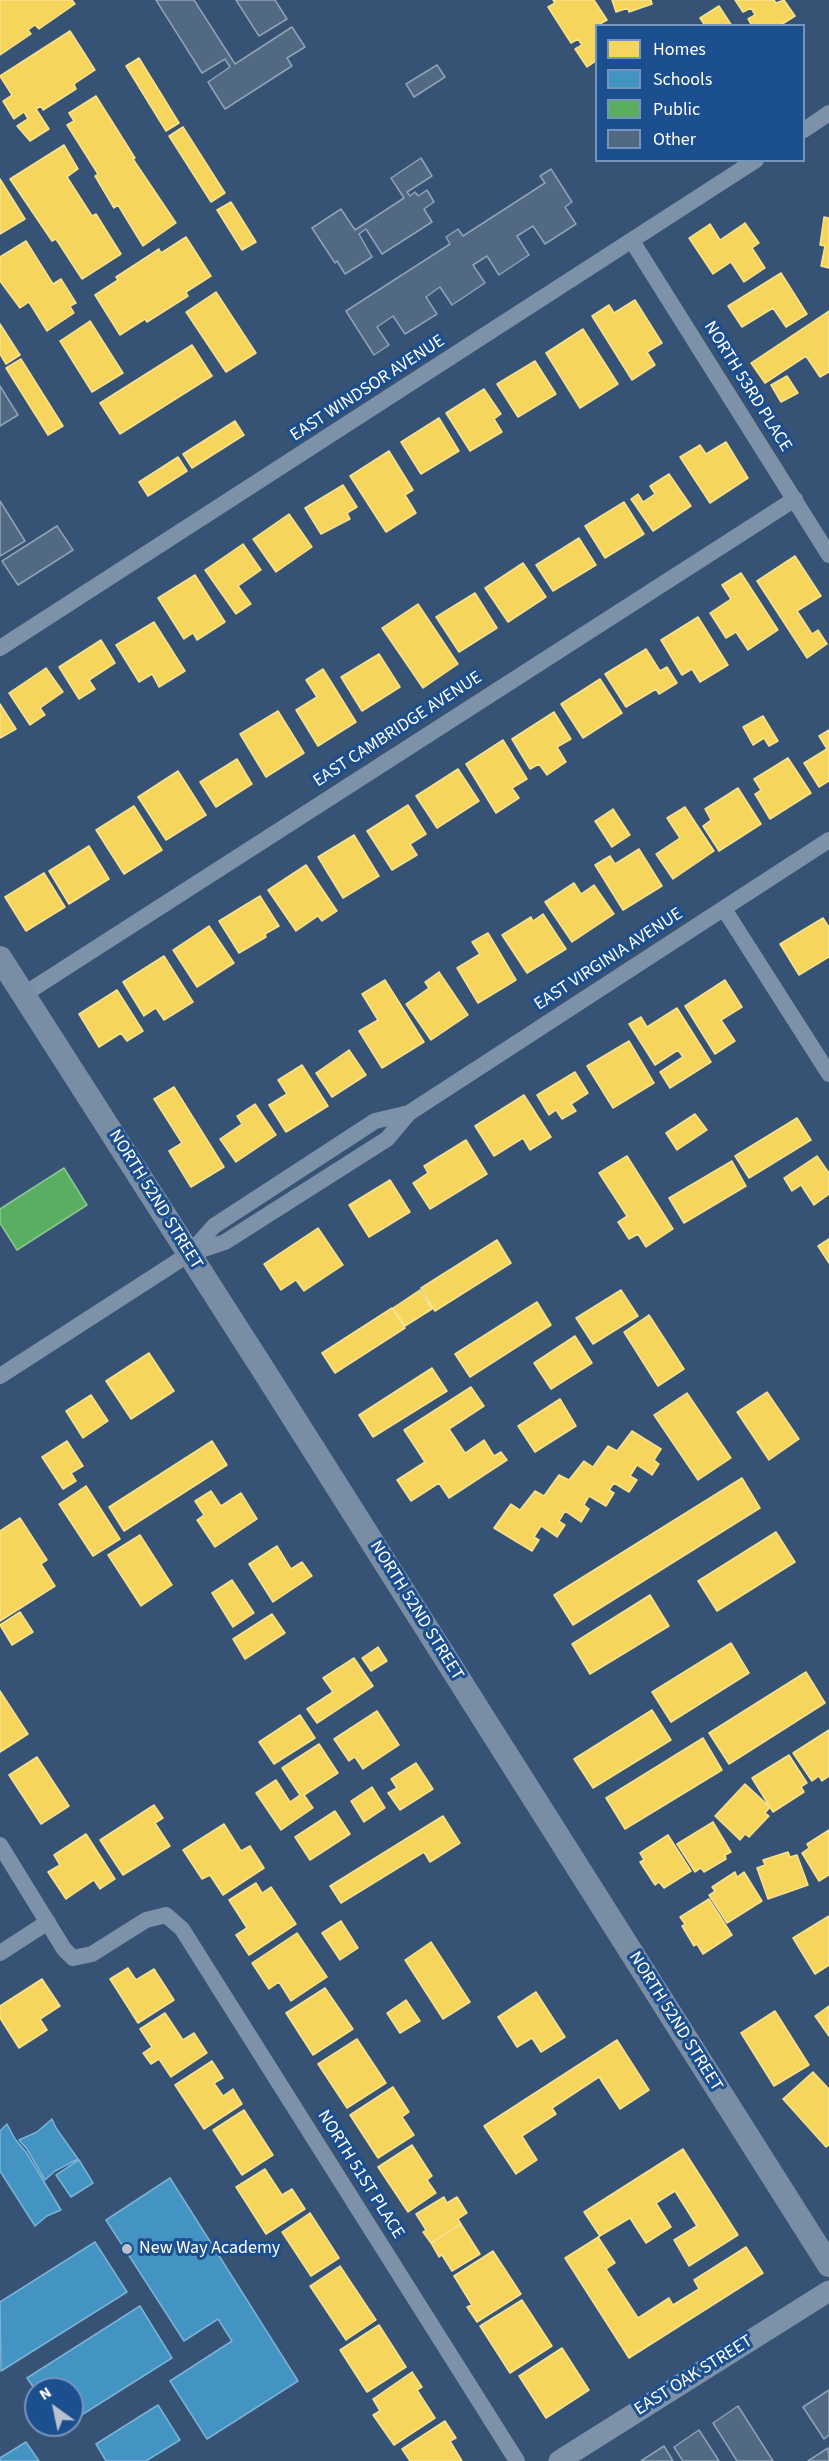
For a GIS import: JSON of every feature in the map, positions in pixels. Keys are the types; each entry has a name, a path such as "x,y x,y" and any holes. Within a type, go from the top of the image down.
{"main road":[{"name":"NORTH 52ND STREET","path":"0,958 829,2265"}],"street":[{"path":"805,129 829,113"},
{"name":"EAST WINDSOR AVENUE","path":"0,648 753,162"},
{"name":"NORTH 53RD PLACE","path":"632,241 829,555"},
{"name":"EAST CAMBRIDGE AVENUE","path":"23,995 795,499"},
{"name":"EAST VIRGINIA AVENUE","path":"0,1376 189,1254 214,1226 375,1121 409,1113 829,840"},
{"path":"724,909 829,1074"},
{"path":"0,1845 48,1923 0,1953"},
{"name":"NORTH 51ST PLACE","path":"48,1923 64,1949 73,1958 92,1954 146,1920 166,1915 182,1929 517,2461"},
{"name":"EAST OAK STREET","path":"559,2461 829,2291"}],"building: Homes":[{"path":"0,0 72,0 75,4 39,29 35,25 28,30 31,34 0,55"},
{"path":"553,0 594,0 607,20 595,24 595,62 587,67 575,49 582,45 578,39 571,43 548,7 555,3"},
{"path":"612,0 651,0 652,4 629,12 628,8 616,12"},
{"path":"735,0 774,0 776,3 784,0 795,16 782,24 751,24 748,19 755,15 751,8 743,12"},
{"path":"719,6 731,24 704,24 700,18"},
{"path":"70,31 95,70 74,84 76,89 43,110 41,106 36,109 49,129 30,141 17,126 28,119 24,112 14,119 3,101 12,95 0,76"},
{"path":"139,58 179,123 166,131 126,66"},
{"path":"96,96 135,158 133,159 176,223 143,246 118,205 114,208 95,176 98,174 67,125 74,121 69,113"},
{"path":"183,127 225,193 211,202 169,136"},
{"path":"64,145 78,169 67,177 92,216 96,214 121,254 82,279 56,239 52,241 10,179"},
{"path":"0,179 25,219 0,234"},
{"path":"231,202 256,242 242,250 217,210"},
{"path":"824,217 829,218 829,268 821,266 825,246 820,245"},
{"path":"745,223 759,243 752,248 765,268 744,282 731,262 713,274 689,238 710,224 720,240"},
{"path":"186,237 211,276 186,292 188,296 147,322 145,319 120,335 95,295 118,280 116,277 159,249 161,253"},
{"path":"26,241 53,284 61,279 76,303 70,306 74,313 47,331 29,302 20,308 0,281 0,257"},
{"path":"781,273 807,314 786,327 773,308 742,327 728,306"},
{"path":"216,292 256,353 226,372 186,312"},
{"path":"635,300 662,343 647,352 655,365 632,380 592,316 609,305 614,313"},
{"path":"829,311 829,372 820,377 806,356 765,383 751,363"},
{"path":"90,321 123,373 92,392 60,341"},
{"path":"0,324 20,355 6,364 0,354"},
{"path":"583,329 618,384 580,408 546,353"},
{"path":"192,345 212,376 120,434 100,403"},
{"path":"21,359 63,426 48,435 6,368"},
{"path":"535,361 556,394 518,417 497,384"},
{"path":"787,376 798,393 781,402 771,385"},
{"path":"484,389 501,414 494,419 502,432 470,451 446,413"},
{"path":"439,418 459,451 421,474 401,442"},
{"path":"235,421 244,435 192,468 183,454"},
{"path":"726,442 748,478 710,503 680,457 700,445 706,454"},
{"path":"389,451 413,490 405,495 416,513 386,532 350,476"},
{"path":"178,457 187,471 148,496 139,482"},
{"path":"669,474 691,506 653,531 631,499 638,494 643,502 655,494 650,486"},
{"path":"343,485 357,507 347,513 350,519 321,534 305,508"},
{"path":"624,502 644,534 605,558 585,526"},
{"path":"289,514 312,547 276,572 253,539"},
{"path":"579,538 596,565 553,591 536,565"},
{"path":"243,544 261,570 238,586 251,604 236,614 205,570"},
{"path":"795,556 821,596 797,611 812,634 818,630 827,644 807,658 757,581"},
{"path":"523,563 546,597 508,622 485,588"},
{"path":"741,573 778,630 748,650 736,632 726,638 710,613 731,599 722,585"},
{"path":"195,575 225,622 197,640 193,633 184,639 158,598"},
{"path":"475,593 497,628 459,652 436,617"},
{"path":"418,604 458,664 423,688 382,628"},
{"path":"698,617 728,665 700,682 692,669 682,675 661,640"},
{"path":"154,622 185,671 159,687 152,674 139,682 116,645"},
{"path":"101,640 115,663 89,680 95,689 79,699 59,667"},
{"path":"646,649 660,671 667,667 677,683 659,694 656,689 626,707 605,674"},
{"path":"379,654 400,687 362,711 341,677"},
{"path":"46,668 63,692 40,708 45,715 30,725 9,693"},
{"path":"323,669 356,722 318,746 296,710 317,697 306,680"},
{"path":"600,679 622,713 583,738 561,704"},
{"path":"0,704 16,729 0,738"},
{"path":"278,711 304,753 266,777 240,734"},
{"path":"554,712 571,739 557,747 566,762 547,775 539,764 530,769 512,739"},
{"path":"763,716 778,741 769,746 764,738 753,745 743,727"},
{"path":"829,730 829,781 819,787 804,763 827,749 819,736"},
{"path":"503,740 527,779 512,788 519,798 496,813 466,764"},
{"path":"788,758 811,793 770,819 755,794 761,790 754,779"},
{"path":"237,759 252,784 216,807 200,782"},
{"path":"458,769 479,801 437,828 416,796"},
{"path":"178,771 206,815 166,840 138,797"},
{"path":"738,788 761,824 719,851 703,826 711,820 705,809"},
{"path":"408,805 426,834 410,844 417,855 392,870 367,831"},
{"path":"134,806 162,850 124,874 96,830"},
{"path":"685,807 714,851 673,879 656,854 680,838 667,818"},
{"path":"613,809 630,835 612,847 595,821"},
{"path":"354,835 379,876 343,898 318,857"},
{"path":"89,846 109,879 69,904 49,871"},
{"path":"639,849 662,886 623,910 595,865 610,856 615,864"},
{"path":"306,865 337,911 322,921 318,916 296,931 268,890"},
{"path":"44,873 65,907 26,931 5,897"},
{"path":"574,883 581,894 594,885 614,914 572,942 545,902"},
{"path":"260,896 279,926 265,934 266,937 239,953 219,921"},
{"path":"543,914 566,949 527,973 502,935 531,917 533,921"},
{"path":"823,918 829,927 829,957 799,975 780,944"},
{"path":"209,926 234,963 197,987 173,950"},
{"path":"488,933 516,980 478,1003 457,968 480,954 472,942"},
{"path":"164,956 193,1002 164,1020 156,1008 144,1016 123,982"},
{"path":"439,972 468,1015 431,1040 406,1004 429,988 425,982"},
{"path":"385,980 424,1042 382,1068 359,1031 378,1020 362,994"},
{"path":"725,980 742,1007 721,1020 735,1041 715,1054 685,1006"},
{"path":"117,990 143,1031 127,1041 121,1033 99,1047 79,1014"},
{"path":"677,1008 711,1062 670,1088 660,1072 683,1057 678,1050 655,1065 629,1024 641,1017 647,1027"},
{"path":"629,1041 654,1083 613,1108 587,1066"},
{"path":"349,1050 366,1075 332,1097 316,1073"},
{"path":"302,1065 328,1106 286,1132 269,1105 287,1094 278,1080"},
{"path":"575,1072 588,1093 571,1104 576,1111 562,1119 556,1110 549,1115 537,1095"},
{"path":"174,1087 224,1167 191,1187 169,1151 182,1143 154,1099"},
{"path":"524,1095 551,1137 530,1150 523,1138 494,1156 475,1126"},
{"path":"255,1104 276,1135 236,1162 220,1139 242,1124 237,1116"},
{"path":"695,1114 707,1130 677,1150 666,1133"},
{"path":"797,1118 811,1140 749,1178 735,1156"},
{"path":"466,1140 487,1174 430,1209 413,1183 428,1173 424,1166"},
{"path":"627,1156 673,1229 646,1247 638,1234 629,1239 618,1222 627,1216 599,1173"},
{"path":"817,1156 829,1173 829,1194 814,1205 801,1185 792,1191 784,1178"},
{"path":"732,1161 746,1186 684,1223 669,1198"},
{"path":"390,1180 410,1212 369,1237 349,1205"},
{"path":"318,1228 343,1265 304,1291 296,1280 281,1290 264,1264"},
{"path":"829,1239 829,1263 818,1246"},
{"path":"497,1240 511,1263 435,1311 421,1288"},
{"path":"420,1290 432,1309 405,1326 393,1308"},
{"path":"621,1290 638,1316 593,1344 576,1318"},
{"path":"537,1302 551,1325 470,1377 455,1354"},
{"path":"392,1308 405,1328 335,1373 322,1353"},
{"path":"649,1315 684,1369 658,1386 624,1332"},
{"path":"575,1336 592,1363 551,1389 534,1363"},
{"path":"149,1353 174,1391 131,1419 106,1381"},
{"path":"432,1368 447,1391 373,1437 359,1415"},
{"path":"471,1387 484,1406 449,1429 465,1453 484,1440 494,1456 501,1452 507,1460 449,1498 439,1483 411,1501 397,1480 425,1462 404,1430"},
{"path":"767,1392 799,1439 769,1460 737,1412"},
{"path":"687,1393 731,1458 698,1480 654,1415"},
{"path":"91,1395 108,1421 83,1438 66,1411"},
{"path":"560,1399 576,1426 535,1452 518,1426"},
{"path":"632,1431 661,1449 654,1460 659,1464 652,1475 637,1465 630,1476 637,1480 629,1492 614,1483 609,1490 614,1493 606,1506 589,1496 584,1505 589,1509 581,1522 565,1511 559,1521 565,1525 557,1537 541,1526 534,1537 539,1540 532,1551 494,1528 511,1504 520,1510 535,1491 544,1496 559,1475 569,1480 584,1461 593,1467 608,1446 617,1451"},
{"path":"67,1441 83,1466 71,1473 76,1481 63,1489 42,1457"},
{"path":"212,1441 227,1465 124,1531 109,1507"},
{"path":"742,1478 760,1508 573,1625 554,1595"},
{"path":"86,1486 120,1539 93,1556 59,1504"},
{"path":"211,1491 221,1506 241,1493 257,1519 215,1547 197,1520 204,1515 195,1501"},
{"path":"20,1518 47,1560 41,1564 55,1586 0,1621 0,1531"},
{"path":"776,1532 795,1562 717,1611 698,1581"},
{"path":"140,1535 172,1585 141,1606 108,1555"},
{"path":"277,1546 291,1569 302,1562 312,1576 273,1602 249,1564"},
{"path":"232,1580 254,1613 233,1627 212,1593"},
{"path":"650,1595 669,1626 590,1674 572,1644"},
{"path":"20,1612 33,1632 12,1645 0,1625"},
{"path":"272,1614 285,1633 245,1659 233,1639"},
{"path":"731,1643 749,1673 671,1722 652,1692"},
{"path":"378,1647 387,1661 371,1671 362,1658"},
{"path":"354,1658 373,1686 317,1723 307,1709 333,1692 323,1678"},
{"path":"806,1672 825,1703 729,1764 709,1733"},
{"path":"0,1691 28,1734 0,1752"},
{"path":"652,1710 671,1740 593,1788 574,1759"},
{"path":"377,1711 399,1745 363,1769 355,1757 349,1761 334,1739"},
{"path":"300,1715 315,1738 274,1764 259,1742"},
{"path":"829,1730 829,1776 822,1781 819,1776 812,1781 793,1753"},
{"path":"703,1738 722,1770 625,1829 606,1798"},
{"path":"319,1744 338,1773 304,1795 313,1808 281,1830 256,1793 276,1780 290,1802 300,1795 282,1768"},
{"path":"789,1755 807,1783 801,1787 804,1792 773,1812 752,1778"},
{"path":"37,1757 69,1806 41,1824 9,1775"},
{"path":"416,1763 433,1789 400,1810 388,1793 397,1788 391,1779"},
{"path":"745,1784 770,1807 765,1813 769,1816 749,1837 745,1834 740,1840 715,1816"},
{"path":"372,1787 385,1808 364,1822 351,1801"},
{"path":"154,1805 163,1818 155,1823 170,1846 123,1875 100,1840"},
{"path":"335,1811 350,1834 310,1860 295,1837"},
{"path":"443,1816 460,1843 430,1862 424,1852 341,1903 330,1886"},
{"path":"713,1822 731,1852 725,1855 726,1859 704,1872 701,1868 695,1872 677,1844"},
{"path":"224,1824 241,1851 250,1846 264,1868 223,1895 210,1875 202,1879 183,1850"},
{"path":"829,1830 829,1875 819,1881 802,1853 809,1848 807,1844"},
{"path":"86,1834 115,1879 100,1889 94,1880 66,1899 48,1872 60,1865 54,1855"},
{"path":"668,1835 691,1871 664,1888 659,1882 655,1885 640,1862 644,1860 640,1853"},
{"path":"788,1852 790,1857 797,1855 808,1885 768,1899 757,1868 765,1865 763,1860"},
{"path":"735,1872 737,1877 744,1872 762,1901 727,1923 709,1895 715,1891 712,1887"},
{"path":"256,1883 262,1893 271,1887 296,1924 249,1955 236,1935 247,1928 229,1900"},
{"path":"709,1899 732,1935 703,1954 697,1944 694,1946 682,1926 685,1924 680,1917"},
{"path":"829,1916 829,1965 815,1974 793,1938"},
{"path":"341,1921 358,1948 340,1960 322,1933"},
{"path":"297,1933 327,1977 291,2001 279,1982 269,1989 252,1963"},
{"path":"431,1942 470,2002 443,2019 405,1960"},
{"path":"128,1968 136,1980 154,1969 174,2000 138,2023 110,1979"},
{"path":"42,1979 60,2006 40,2019 47,2030 19,2048 0,2018 0,2006"},
{"path":"325,1988 353,2029 313,2055 286,2013"},
{"path":"536,1992 565,2037 541,2052 532,2038 517,2047 498,2017"},
{"path":"406,2000 420,2021 400,2033 387,2013"},
{"path":"829,2006 829,2036 815,2016"},
{"path":"775,2011 809,2065 774,2086 741,2033"},
{"path":"165,2013 183,2040 194,2033 207,2053 171,2077 159,2059 151,2064 143,2053 152,2047 140,2029"},
{"path":"357,2039 386,2083 347,2108 318,2064"},
{"path":"617,2040 649,2090 620,2109 599,2077 552,2108 556,2114 522,2136 537,2160 516,2174 484,2126"},
{"path":"212,2061 223,2078 214,2083 223,2096 233,2089 242,2104 204,2129 175,2085"},
{"path":"813,2072 829,2089 829,2145 826,2147 783,2099"},
{"path":"393,2087 409,2112 402,2117 414,2135 378,2158 350,2115"},
{"path":"244,2110 273,2155 242,2175 213,2130"},
{"path":"412,2145 432,2176 427,2180 436,2193 408,2212 378,2167"},
{"path":"683,2149 738,2235 689,2266 674,2240 697,2226 675,2191 656,2203 671,2227 646,2243 630,2218 600,2236 584,2212"},
{"path":"265,2169 282,2195 292,2189 305,2209 266,2234 236,2187"},
{"path":"444,2197 447,2203 457,2197 467,2213 458,2219 461,2224 431,2243 423,2232 426,2230 416,2214"},
{"path":"310,2213 339,2258 311,2276 282,2232"},
{"path":"461,2224 480,2254 452,2271 442,2255 439,2257 431,2243"},
{"path":"598,2237 615,2263 606,2269 638,2318 669,2298 673,2305 699,2289 694,2280 746,2247 763,2273 629,2358 565,2258"},
{"path":"493,2251 521,2294 477,2322 467,2307 472,2305 454,2276"},
{"path":"340,2266 376,2320 346,2340 310,2286"},
{"path":"522,2300 552,2346 510,2373 480,2326"},
{"path":"379,2325 406,2367 367,2392 340,2350"},
{"path":"562,2348 589,2390 546,2418 519,2376"},
{"path":"412,2372 422,2387 417,2390 435,2418 394,2445 373,2415 380,2411 373,2399"},
{"path":"445,2421 456,2438 450,2441 462,2461 410,2461 402,2449"}],"building: Schools":[{"path":"52,2119 78,2159 55,2171 45,2180 27,2149 19,2140 37,2132"},
{"path":"7,2124 61,2210 47,2216 35,2226 0,2171 0,2131"},
{"path":"79,2160 93,2183 71,2197 56,2175"},
{"path":"170,2178 298,2381 207,2439 170,2381 232,2341 218,2319 184,2341 106,2220"},
{"path":"95,2242 127,2292 1,2371 0,2302"},
{"path":"140,2306 172,2358 84,2413 84,2377 29,2377"},
{"path":"158,2405 180,2440 146,2461 106,2461 96,2444"},
{"path":"26,2442 39,2461 0,2461 0,2458"}],"building: Public":[{"path":"64,1168 87,1205 17,1250 0,1223 0,1209"}],"building: Other":[{"path":"156,0 194,0 235,64 292,27 305,47 287,58 292,66 225,109 208,82 230,67 225,59 202,73"},
{"path":"236,0 275,0 287,19 259,36"},
{"path":"437,65 445,77 414,97 406,84"},
{"path":"421,158 432,176 407,192 410,196 415,192 418,196 427,190 434,202 424,209 432,222 382,254 366,229 359,234 372,257 345,274 312,228 341,209 355,230 404,198 391,178"},
{"path":"551,169 572,202 565,207 576,224 545,244 533,226 517,236 529,255 499,275 487,256 473,265 485,283 452,305 440,287 426,297 437,314 405,334 393,316 377,327 389,345 374,355 346,311 450,244 446,237 458,229 463,236 545,183 540,176"},
{"path":"0,386 18,415 0,426"},
{"path":"0,501 25,541 0,556"},
{"path":"57,526 73,550 18,585 2,561"},
{"path":"829,2390 829,2435 824,2439 803,2407"},
{"path":"738,2406 773,2461 737,2461 713,2423"},
{"path":"699,2430 719,2461 683,2461 674,2447"},
{"path":"664,2446 673,2461 641,2461"},
{"path":"828,2448 829,2461 808,2461"}],"place":[{"name":"New Way Academy","path":"127,2249"}]}
